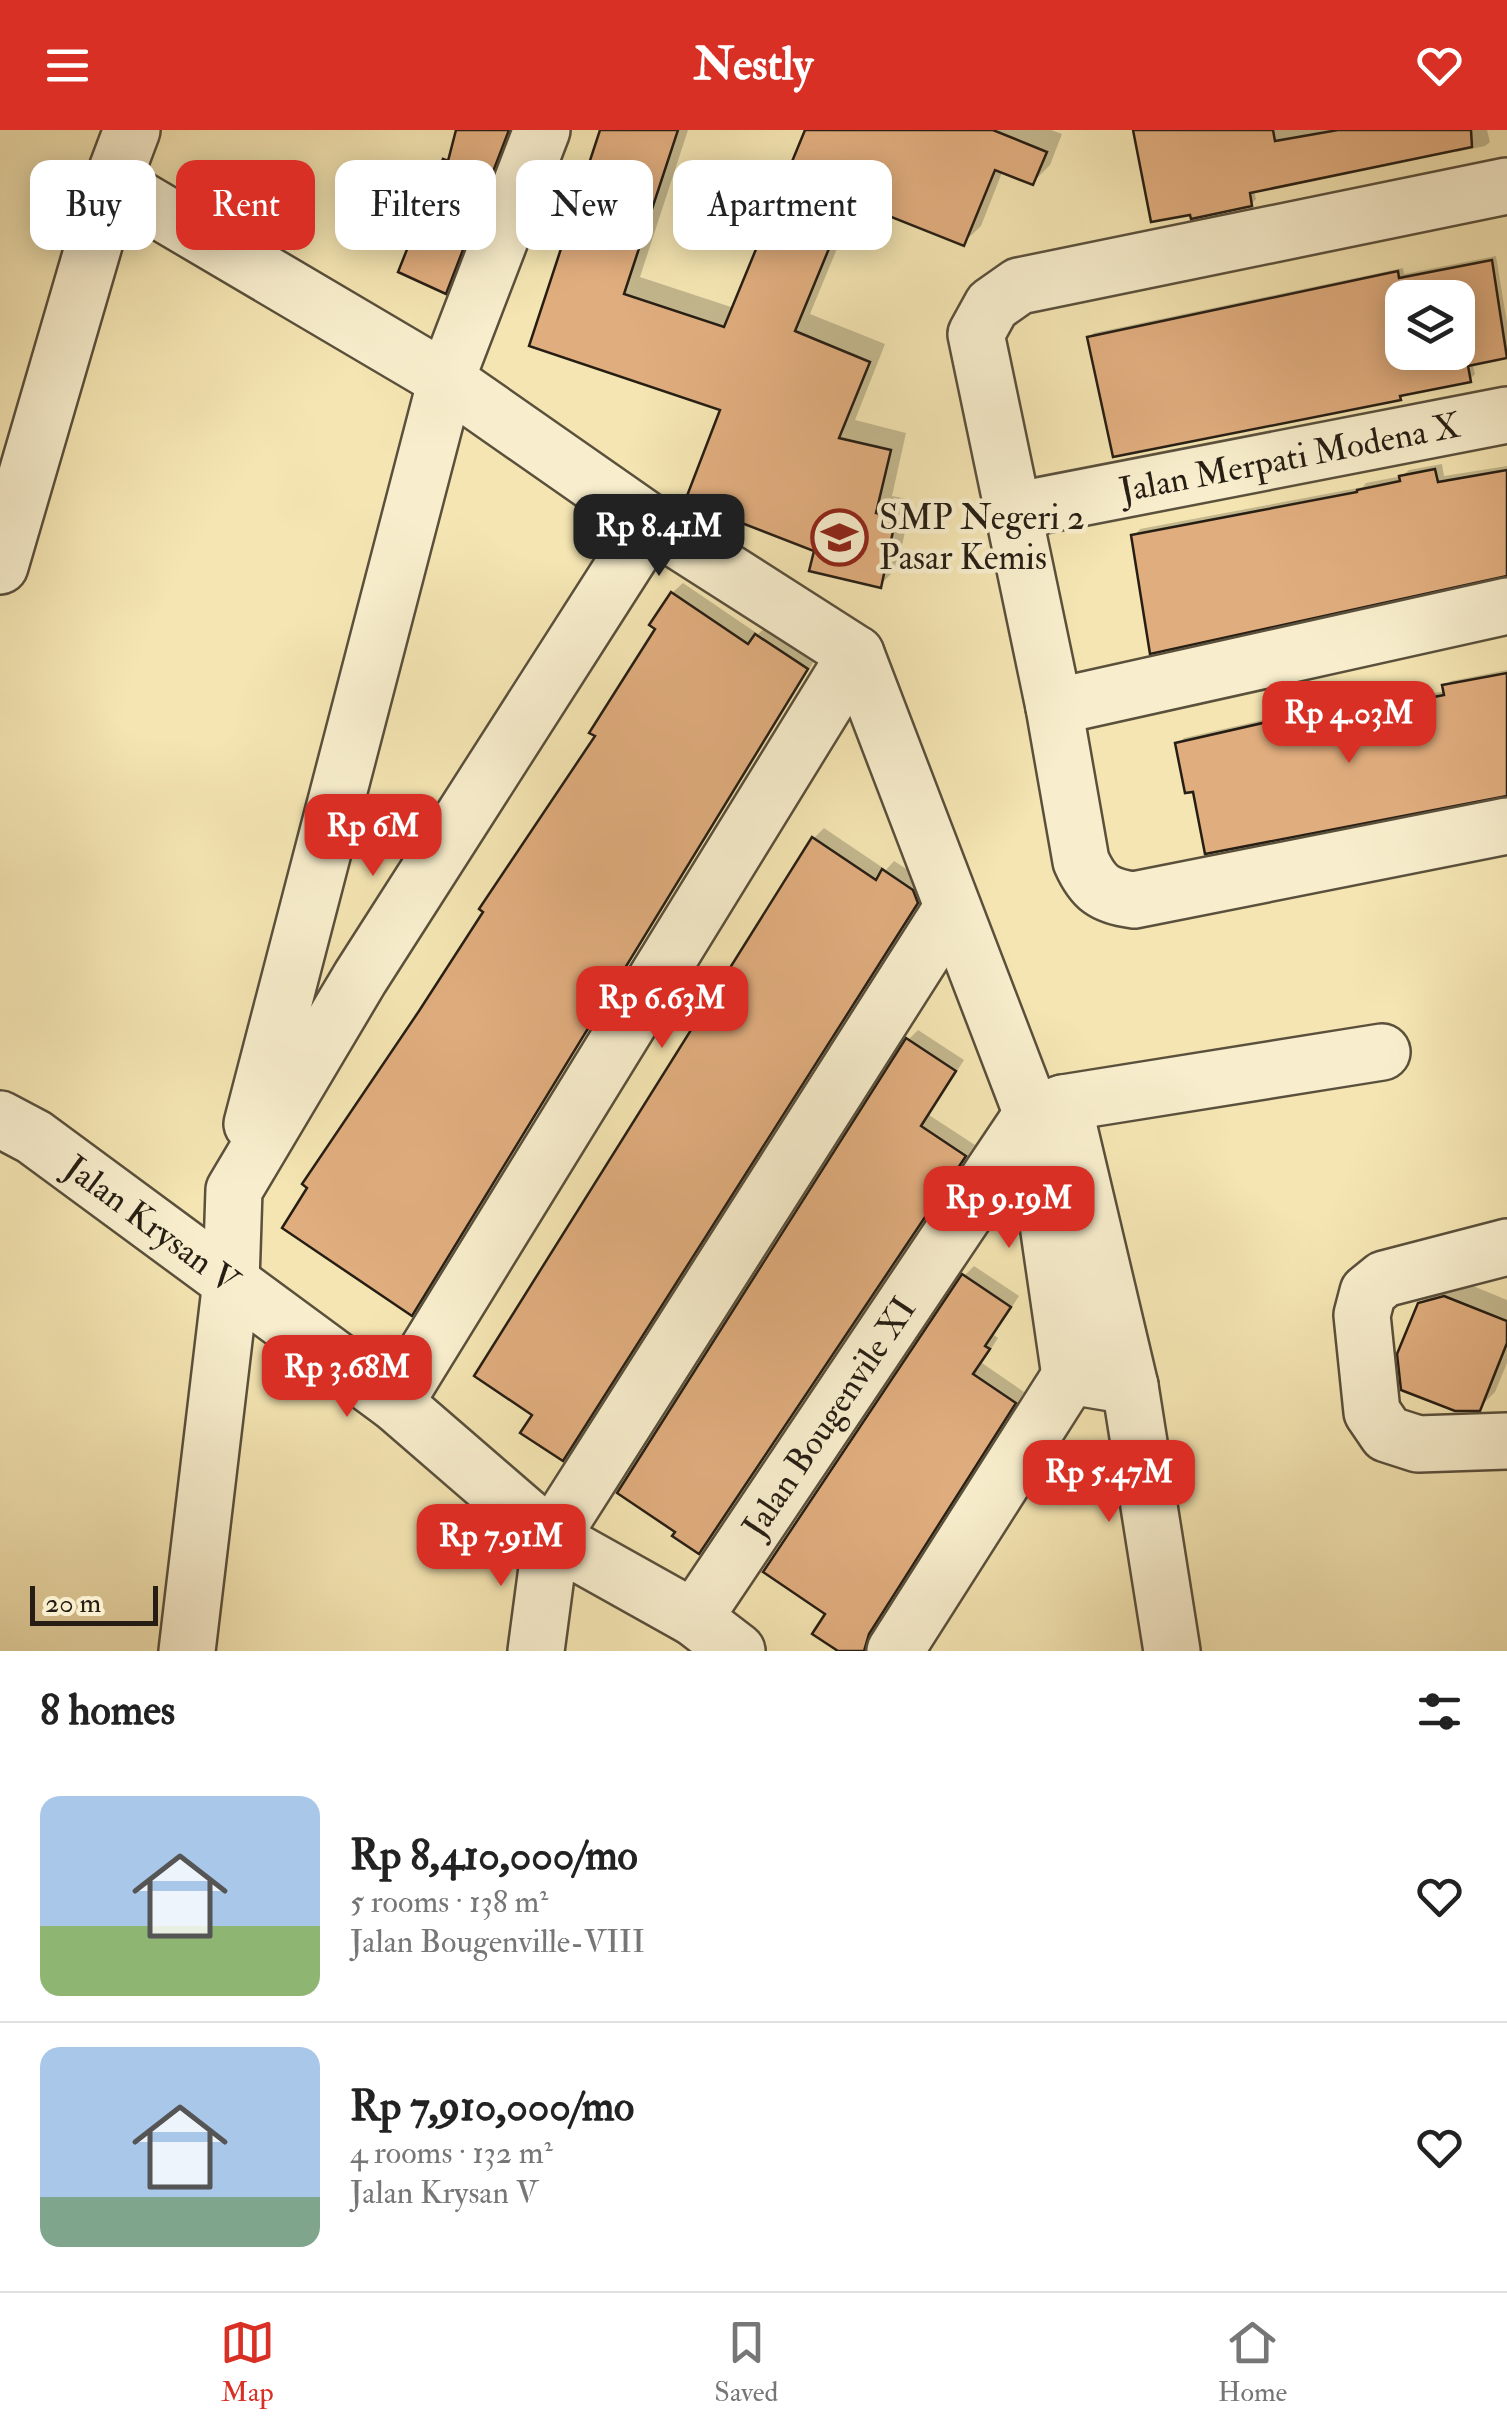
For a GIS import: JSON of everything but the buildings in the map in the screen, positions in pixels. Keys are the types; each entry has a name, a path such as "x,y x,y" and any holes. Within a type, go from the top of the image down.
{"street":[{"path":"121,160 132,130"},
{"path":"187,1651 231,1281 234,1190 446,380 542,130"},
{"path":"1507,186 1019,286 992,305 976,334 1054,707 1081,861 1092,884 1117,898 1134,900 1507,826"},
{"path":"156,209 446,380 651,523 856,654 952,908 1048,1109 1130,1386 1172,1651"},
{"path":"0,566 92,250"},
{"name":"Jalan Merpati Modena X","path":"1013,511 1507,415"},
{"path":"234,1190 360,978 651,523"},
{"path":"1054,707 1507,606"},
{"path":"395,1403 856,654"},
{"path":"536,1651 551,1538 952,908"},
{"path":"1048,1109 1382,1052"},
{"path":"895,1651 1070,1376 1048,1109"},
{"name":"Jalan Bougenvile XI","path":"694,1618 1048,1109"},
{"name":"Jalan Krysan V","path":"0,1119 34,1137 395,1403 551,1538 694,1618 737,1651"},
{"path":"1507,1247 1384,1279 1368,1292 1362,1314 1372,1412 1388,1434 1418,1444 1507,1441"},
{"path":"1070,1376 1130,1386"}],"place":[{"name":"SMP Negeri 2 Pasar Kemis","path":"840,537"}]}
